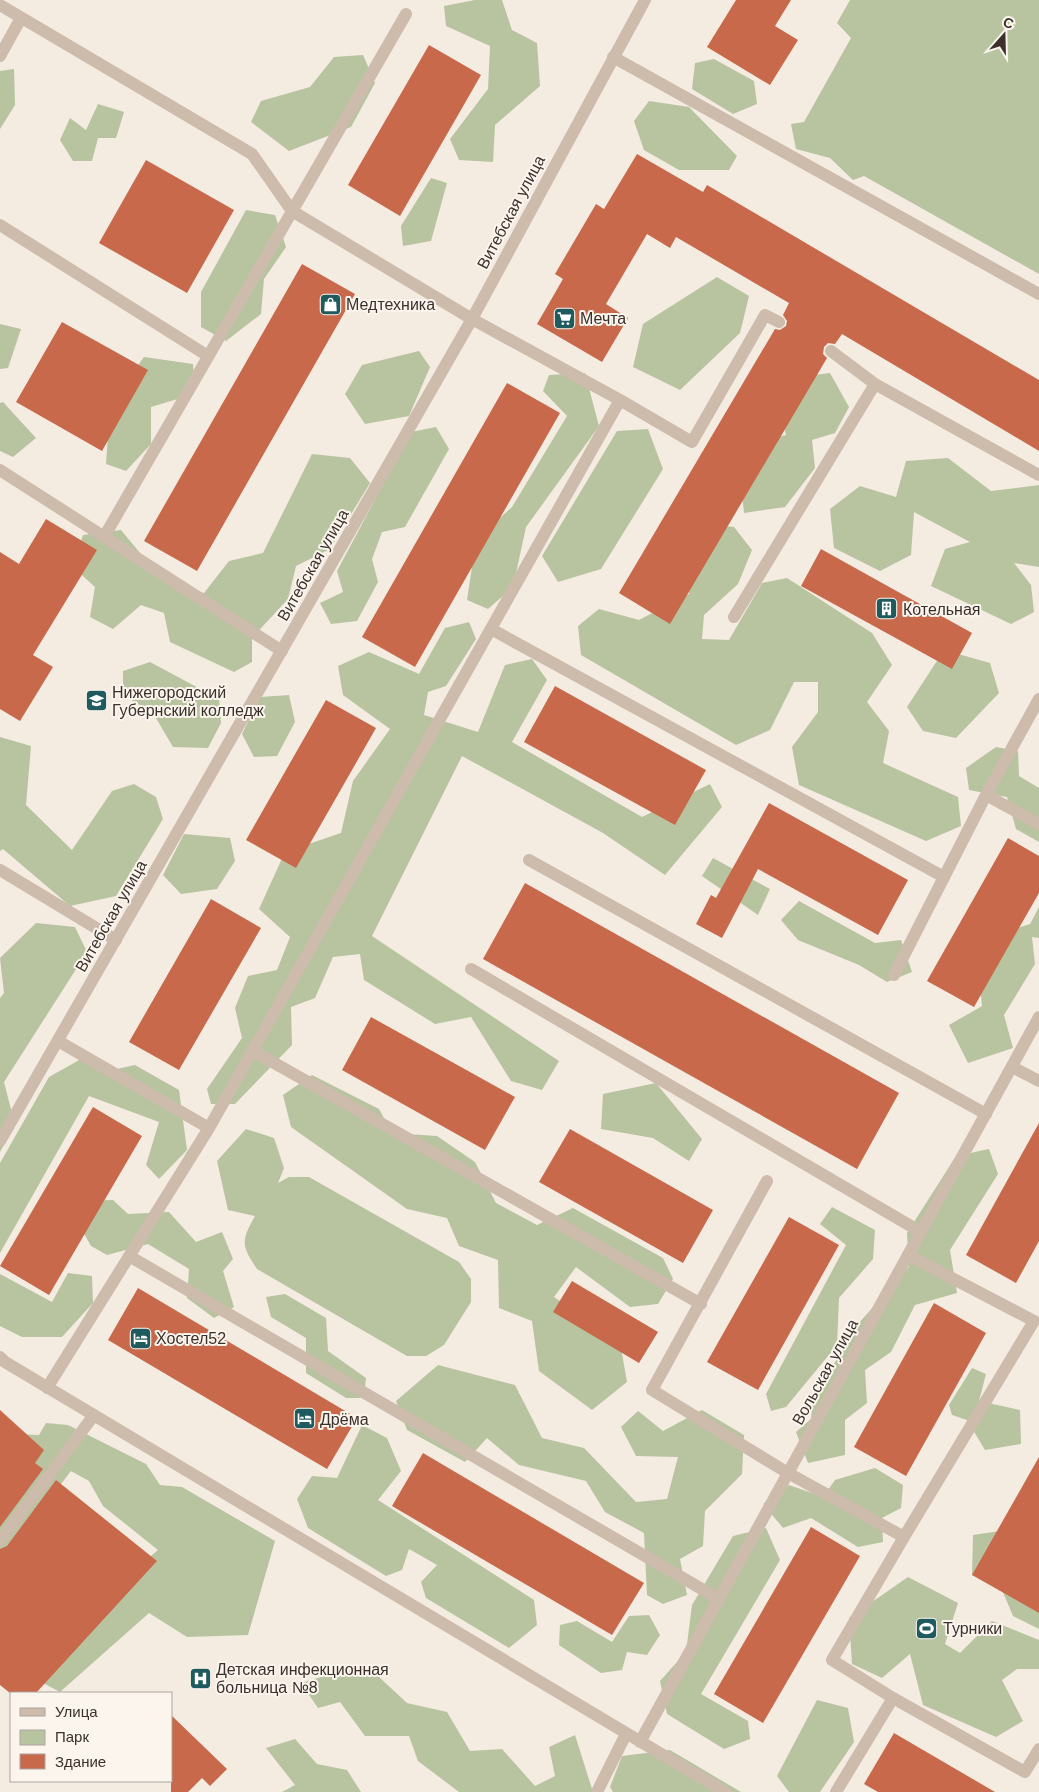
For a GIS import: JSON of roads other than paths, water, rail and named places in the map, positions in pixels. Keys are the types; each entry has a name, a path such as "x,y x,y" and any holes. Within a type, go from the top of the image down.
{"street":[{"name":"Витебская улица","path":"0,1141 472,319 613,57 646,0"},
{"path":"0,5 252,154 292,211 472,319 620,400 692,442 765,315 779,322"},
{"path":"104,537 406,14"},
{"path":"0,56 22,18"},
{"path":"613,57 1039,294"},
{"path":"0,226 208,356"},
{"path":"831,351 875,384 1039,474"},
{"path":"734,617 875,384"},
{"path":"47,1388 209,1128 620,400"},
{"path":"0,470 282,651"},
{"path":"491,629 944,877"},
{"path":"894,975 986,795 1039,699"},
{"path":"986,795 1039,824"},
{"path":"529,860 986,1114"},
{"path":"0,870 116,940"},
{"path":"471,969 920,1232"},
{"name":"Вольская улица","path":"640,1742 1039,1017"},
{"path":"58,1041 209,1128"},
{"path":"253,1050 701,1304"},
{"path":"1012,1067 1039,1081"},
{"path":"767,1181 652,1390 788,1473 904,1537"},
{"path":"908,1254 1036,1317 832,1660 893,1698 1025,1772 1039,1749"},
{"path":"129,1256 718,1599"},
{"path":"2,1361 725,1792"},
{"path":"0,1541 94,1415"},
{"path":"836,1792 893,1698"},
{"path":"597,1792 626,1734"}],"place":[{"name":"Медтехника","path":"330,304"},
{"name":"Мечта","path":"564,318"},
{"name":"Котельная","path":"887,609"},
{"name":"Нижегородский Губернский колледж","path":"96,701"},
{"name":"Хостел52","path":"140,1338"},
{"name":"Дрёма","path":"304,1419"},
{"name":"Турники","path":"927,1628"},
{"name":"Детская инфекционная больница №8","path":"200,1678"}]}
